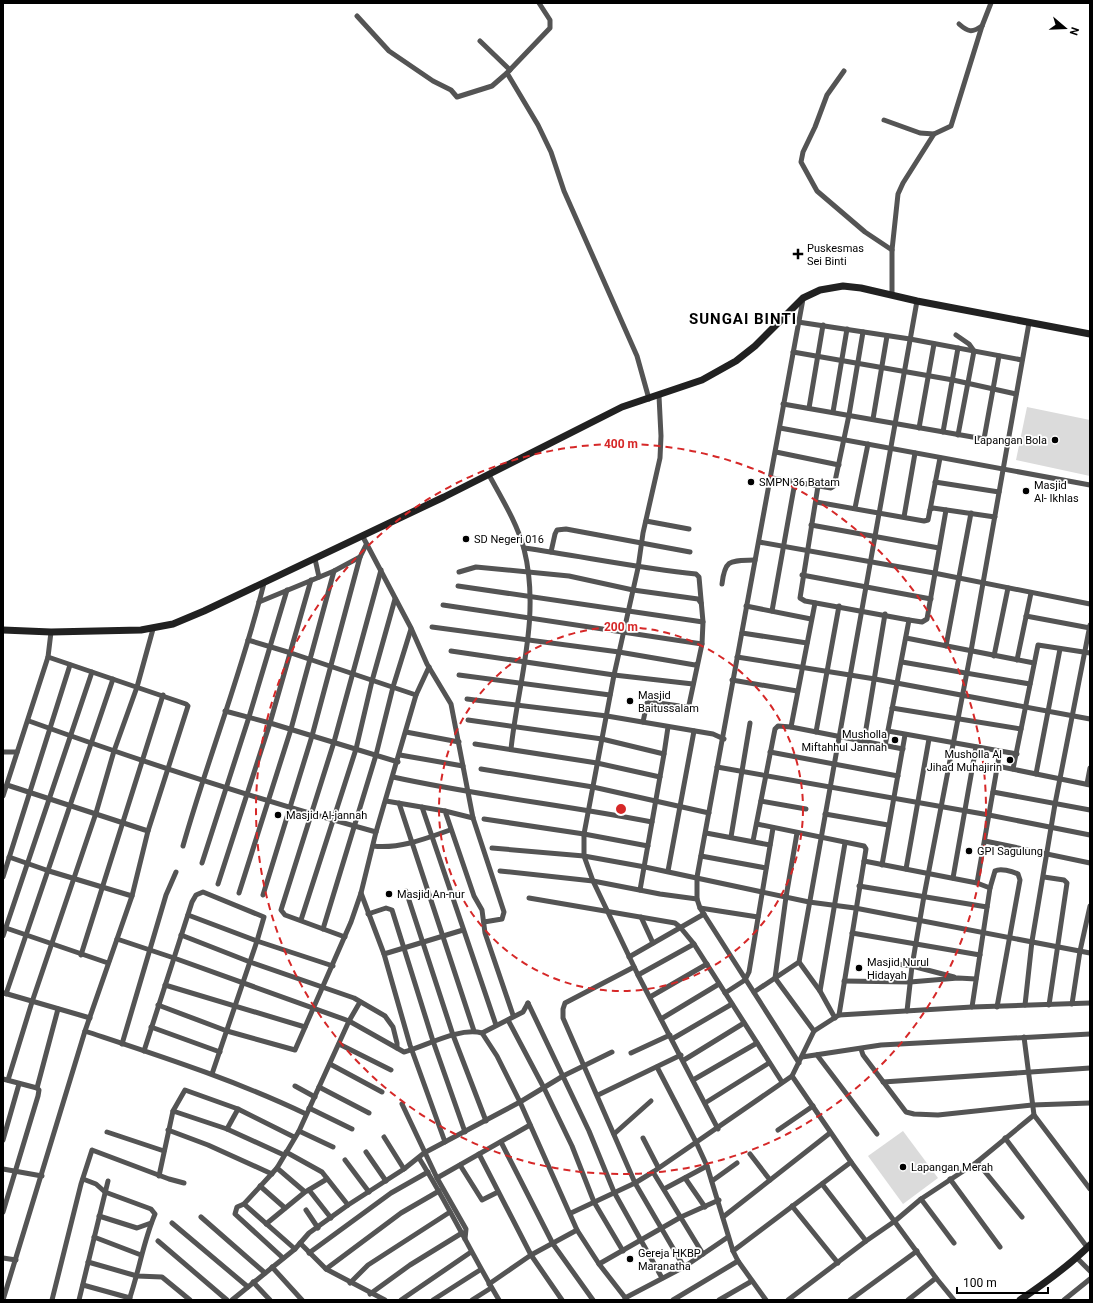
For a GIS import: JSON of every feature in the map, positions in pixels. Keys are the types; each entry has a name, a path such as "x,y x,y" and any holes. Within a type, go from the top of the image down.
{"street":[{"path":"357,16 389,51 433,81 450,90 457,97 492,86 550,28 550,20 539,3"},
{"path":"884,120 920,133 934,134 951,126 956,116 982,26 991,3"},
{"path":"959,24 968,32 974,31 982,26"},
{"path":"480,41 508,71 551,152 567,197 637,356 649,399"},
{"path":"844,71 827,95 815,128 803,152 801,162 817,191 865,232 892,250"},
{"path":"892,295 892,250 898,194 903,183 934,134"},
{"path":"3,630 51,632 153,629 173,624 363,537 622,408 702,380 736,361 755,346 803,298 820,290 843,286 1090,334"},
{"path":"799,1063 700,908 697,899 697,877 717,767 724,739 732,680 772,478 803,298"},
{"path":"837,1016 799,962 826,814 833,764 892,449 917,301"},
{"path":"798,322 910,339 1022,360"},
{"path":"907,1011 912,966 924,896 971,652 1029,323"},
{"path":"809,408 823,326"},
{"path":"833,412 847,329"},
{"path":"772,478 832,488 834,486 849,415 863,332"},
{"path":"956,335 969,344 974,351 958,435"},
{"path":"873,419 887,336"},
{"path":"919,428 934,344"},
{"path":"943,432 958,348"},
{"path":"793,352 969,383 1016,394"},
{"path":"984,439 999,356"},
{"path":"659,396 661,436 660,458 646,520 625,631 614,675 588,809 584,834 584,856 593,881 629,957 718,1129"},
{"path":"784,404 1007,443"},
{"path":"780,428 1090,485"},
{"path":"855,508 868,444"},
{"path":"776,452 839,465"},
{"path":"904,518 915,453"},
{"path":"816,502 904,518 924,521 928,520 940,458"},
{"path":"489,475 516,525 524,548 529,573 531,595 528,639 511,749"},
{"path":"772,611 795,482"},
{"path":"935,482 999,492"},
{"path":"818,486 802,575 800,598 815,603 885,614 922,622 927,619 946,510"},
{"path":"930,510 934,508 995,517"},
{"path":"946,646 970,513"},
{"path":"646,520 689,529"},
{"path":"811,525 939,548"},
{"path":"551,552 555,534 560,529 581,530 642,544 690,552"},
{"path":"363,537 411,628 429,667 451,704 473,818 504,912 502,918 484,922"},
{"path":"759,542 870,561 1090,604"},
{"path":"263,895 312,736 360,558 366,545"},
{"path":"524,548 585,556 638,568 696,574 700,579 703,622 702,644 689,705 647,703 643,722"},
{"path":"259,602 334,571 360,558"},
{"path":"315,559 319,577"},
{"path":"722,584 724,569 727,564 738,561 755,560"},
{"path":"458,572 476,568 569,576 633,590 698,599 701,603"},
{"path":"345,937 284,915 281,910 334,742 381,570"},
{"path":"239,893 291,729 334,571"},
{"path":"802,575 931,599"},
{"path":"218,884 270,722 311,580"},
{"path":"183,846 202,779 248,640 264,583"},
{"path":"458,586 531,595 703,622"},
{"path":"994,656 1008,588"},
{"path":"202,864 249,717 287,590"},
{"path":"1017,660 1031,593"},
{"path":"301,920 334,821 356,748 372,681 395,599"},
{"path":"791,727 815,603"},
{"path":"443,605 625,631 702,644"},
{"path":"746,606 811,618"},
{"path":"816,732 839,606"},
{"path":"864,741 885,614"},
{"path":"1025,1005 1032,941 1044,877 1055,804 1073,715 1088,652 1090,627 1026,616"},
{"path":"885,746 909,620"},
{"path":"432,627 528,639 695,665 697,664"},
{"path":"323,929 376,755 393,687 411,628"},
{"path":"37,1088 5,1080 75,878 114,751 137,687 153,629"},
{"path":"3,796 29,721 48,658 51,632"},
{"path":"742,633 807,643"},
{"path":"906,638 971,652 1034,663"},
{"path":"248,640 416,695"},
{"path":"1013,769 1038,645 1088,652"},
{"path":"1036,774 1060,649"},
{"path":"451,651 614,675 693,684"},
{"path":"737,657 875,679 1090,719"},
{"path":"3,1300 85,1031 132,896 148,831 188,706 163,695 48,658"},
{"path":"902,662 1030,684"},
{"path":"3,877 70,665"},
{"path":"158,1005 226,1031 295,1050 345,937 361,893 372,846 398,762 416,695 429,667"},
{"path":"3,936 4,928 92,672"},
{"path":"459,675 610,695"},
{"path":"90,1018 5,993 27,936 113,679"},
{"path":"732,680 797,690"},
{"path":"80,955 124,823 142,759 163,695"},
{"path":"467,699 607,716 713,734 724,739"},
{"path":"892,708 1021,729"},
{"path":"225,711 270,722 398,762"},
{"path":"468,720 602,739 664,754"},
{"path":"29,721 114,751 227,786 290,808 376,832"},
{"path":"731,837 750,723"},
{"path":"753,841 775,729 778,726 791,727 903,749"},
{"path":"640,890 668,727"},
{"path":"668,872 694,731"},
{"path":"888,731 1017,754"},
{"path":"406,732 459,742"},
{"path":"882,865 905,734"},
{"path":"906,870 929,739"},
{"path":"475,744 597,764 660,777"},
{"path":"953,878 976,747"},
{"path":"977,882 1000,751"},
{"path":"3,752 17,752"},
{"path":"770,752 898,776"},
{"path":"400,755 463,766"},
{"path":"997,766 1088,784 1090,768"},
{"path":"717,767 742,770 766,776 893,799 942,806 1090,835"},
{"path":"480,768 593,787 709,813"},
{"path":"3,774 10,774"},
{"path":"393,777 467,792 588,809 652,822"},
{"path":"7,785 71,804 148,831"},
{"path":"993,792 1090,810"},
{"path":"386,801 445,811 473,818"},
{"path":"761,801 806,809"},
{"path":"399,803 474,1030"},
{"path":"422,807 496,1025"},
{"path":"445,811 450,830 474,896 482,910 485,933 513,1015"},
{"path":"826,814 888,825"},
{"path":"484,819 584,834 648,846"},
{"path":"757,824 864,846 866,848 837,1016"},
{"path":"725,993 746,980 749,972 773,828"},
{"path":"372,846 381,847 412,843 450,830"},
{"path":"706,833 770,845"},
{"path":"797,833 786,897 775,978 814,1030"},
{"path":"985,841 1090,863"},
{"path":"820,991 845,843"},
{"path":"492,848 584,856 644,866 809,902 855,908 1008,938 1057,945 1090,953"},
{"path":"701,856 766,868"},
{"path":"9,857 49,871 132,896"},
{"path":"864,861 977,882 990,888"},
{"path":"972,1007 990,888 994,871 998,869 1018,874 1020,880 1008,938 997,1007"},
{"path":"500,871 593,881 697,899"},
{"path":"122,1044 166,895 176,872"},
{"path":"1044,877 1064,880 1067,883 1049,1005"},
{"path":"859,886 987,908"},
{"path":"406,891 453,1035 486,1121"},
{"path":"144,1051 188,915 196,894 203,892 264,917 212,1074"},
{"path":"361,893 384,954 412,1050 445,1142"},
{"path":"529,898 607,910 675,923 694,944 782,1082"},
{"path":"1072,1004 1080,951 1087,930 1090,906"},
{"path":"368,914 386,908 392,910 433,1041 465,1132"},
{"path":"700,908 758,917"},
{"path":"629,957 704,914"},
{"path":"188,915 257,941 332,966"},
{"path":"641,917 654,943"},
{"path":"4,928 80,955 108,963"},
{"path":"384,954 463,930"},
{"path":"852,933 980,955"},
{"path":"182,935 250,962 354,998 385,1016 393,1027 397,1048"},
{"path":"117,939 349,1021 404,1052 453,1035 474,1030 482,1033 498,1056 578,1230 599,1264 626,1299 684,1267 728,1237"},
{"path":"638,975 694,944"},
{"path":"754,992 799,962"},
{"path":"882,962 912,966 958,978"},
{"path":"650,997 707,964"},
{"path":"634,967 565,1003 563,1018 585,1065 635,1183 684,1267"},
{"path":"844,981 910,982 958,978 976,979"},
{"path":"661,1019 719,984"},
{"path":"165,985 305,1028"},
{"path":"283,1258 235,1214 237,1208 244,1204 277,1168 294,1137 299,1131 340,1044 349,1021 360,1002"},
{"path":"571,1213 635,1183 653,1172 658,1167 718,1129 792,1076 814,1030 837,1016 972,1007 1090,1003"},
{"path":"482,1033 508,1020 513,1015 523,1012 528,1004 589,1131 614,1192 662,1278"},
{"path":"631,1053 671,1037 732,1004"},
{"path":"3,1212 38,1096 39,1090 37,1088 58,1009"},
{"path":"508,1020 544,1088 572,1146 594,1202 623,1250"},
{"path":"598,1095 682,1057 744,1023"},
{"path":"151,1027 220,1052"},
{"path":"85,1031 212,1074 265,1094 306,1114"},
{"path":"802,1057 881,1045 1090,1034"},
{"path":"1024,1037 1034,1115 1090,1189"},
{"path":"693,1080 757,1043"},
{"path":"340,1044 391,1070"},
{"path":"861,1049 863,1055 906,1112 914,1114 938,1115 1032,1105 1090,1103"},
{"path":"234,1299 295,1249 309,1233 348,1205 404,1169 424,1153 486,1121 563,1076 612,1052"},
{"path":"817,1055 877,1134"},
{"path":"705,1103 769,1063"},
{"path":"330,1064 382,1092"},
{"path":"657,1067 707,1166 719,1200 733,1251 763,1299"},
{"path":"883,1082 1090,1068"},
{"path":"792,1076 830,1133 936,1278 954,1300"},
{"path":"3,1140 19,1084"},
{"path":"295,1086 315,1097"},
{"path":"319,1087 369,1113"},
{"path":"159,1176 173,1111 184,1090 238,1109 294,1137"},
{"path":"614,1134 651,1101"},
{"path":"402,1104 424,1153 466,1229 465,1239"},
{"path":"778,1130 813,1106"},
{"path":"309,1108 352,1129"},
{"path":"227,1129 238,1109"},
{"path":"173,1111 227,1129 285,1153 322,1172 348,1205"},
{"path":"788,1300 895,1221 921,1199 977,1162 1034,1115"},
{"path":"437,1178 530,1125"},
{"path":"168,1130 208,1145 272,1174"},
{"path":"299,1131 333,1147"},
{"path":"107,1132 164,1151"},
{"path":"723,1217 830,1133"},
{"path":"384,1137 404,1169"},
{"path":"643,1138 658,1167"},
{"path":"1005,1138 1089,1246 1077,1258 1044,1284 1020,1300"},
{"path":"501,1142 553,1244 593,1300"},
{"path":"52,1300 83,1179 92,1150 159,1176 184,1183"},
{"path":"366,1152 386,1181"},
{"path":"479,1154 531,1255 562,1300"},
{"path":"750,1154 770,1180"},
{"path":"419,1158 462,1233 480,1270 499,1300"},
{"path":"345,1160 369,1192"},
{"path":"733,1251 851,1162"},
{"path":"977,1162 1022,1217"},
{"path":"712,1181 737,1163"},
{"path":"460,1165 482,1200 498,1192"},
{"path":"664,1190 707,1166"},
{"path":"277,1168 307,1191 331,1218"},
{"path":"3,1169 42,1176"},
{"path":"309,1253 391,1192 428,1172"},
{"path":"653,1172 703,1254"},
{"path":"685,1178 705,1206"},
{"path":"83,1179 96,1184 105,1192 151,1210 155,1214 141,1255 137,1276 129,1299 83,1285"},
{"path":"266,1224 307,1191 327,1179"},
{"path":"950,1179 1000,1247"},
{"path":"79,1300 108,1181"},
{"path":"822,1184 866,1241"},
{"path":"260,1186 285,1208"},
{"path":"326,1269 400,1213 439,1191"},
{"path":"921,1199 954,1243"},
{"path":"599,1264 681,1217 719,1200"},
{"path":"244,1204 295,1249"},
{"path":"792,1206 838,1263"},
{"path":"306,1210 318,1228"},
{"path":"350,1283 368,1265 450,1212"},
{"path":"99,1216 137,1228 151,1224"},
{"path":"201,1217 265,1273"},
{"path":"172,1223 248,1287"},
{"path":"472,1300 531,1255 578,1230"},
{"path":"370,1294 410,1265 462,1233"},
{"path":"94,1237 141,1255"},
{"path":"158,1241 227,1300"},
{"path":"300,1243 326,1269 370,1294 384,1300"},
{"path":"850,1300 917,1251"},
{"path":"401,1300 471,1252"},
{"path":"3,1258 16,1260"},
{"path":"1077,1258 1090,1271"},
{"path":"673,1300 738,1261"},
{"path":"88,1262 137,1276 162,1277 190,1300"},
{"path":"272,1267 302,1300"},
{"path":"433,1300 480,1270"},
{"path":"908,1300 936,1278"},
{"path":"1064,1300 1090,1279"},
{"path":"719,1300 752,1281"},
{"path":"253,1282 270,1300"}],"shaded area":[{"name":"Lapangan Bola","path":"1027,407 1090,420 1090,476 1016,460"},
{"name":"Lapangan Merah","path":"903,1131 938,1178 903,1204 868,1156"}],"place":[{"name":"Puskesmas Sei Binti","path":"798,254"},
{"name":"Lapangan Bola","path":"1055,440"},
{"name":"SMPN 36 Batam","path":"751,482"},
{"name":"Masjid Al- Ikhlas","path":"1026,491"},
{"name":"SD Negeri 016","path":"466,539"},
{"name":"Masjid Baitussalam","path":"630,701"},
{"name":"Musholla Miftahhul Jannah","path":"895,740"},
{"name":"Musholla Al Jihad Muhajirin","path":"1010,760"},
{"name":"Masjid Al-jannah","path":"278,815"},
{"name":"GPI Sagulung","path":"969,851"},
{"name":"Masjid An-nur","path":"389,894"},
{"name":"Masjid Nurul Hidayah","path":"859,968"},
{"name":"Lapangan Merah","path":"903,1167"},
{"name":"Gereja HKBP Maranatha","path":"630,1259"}],"district":[{"name":"SUNGAI BINTI","path":"743,319"}]}
